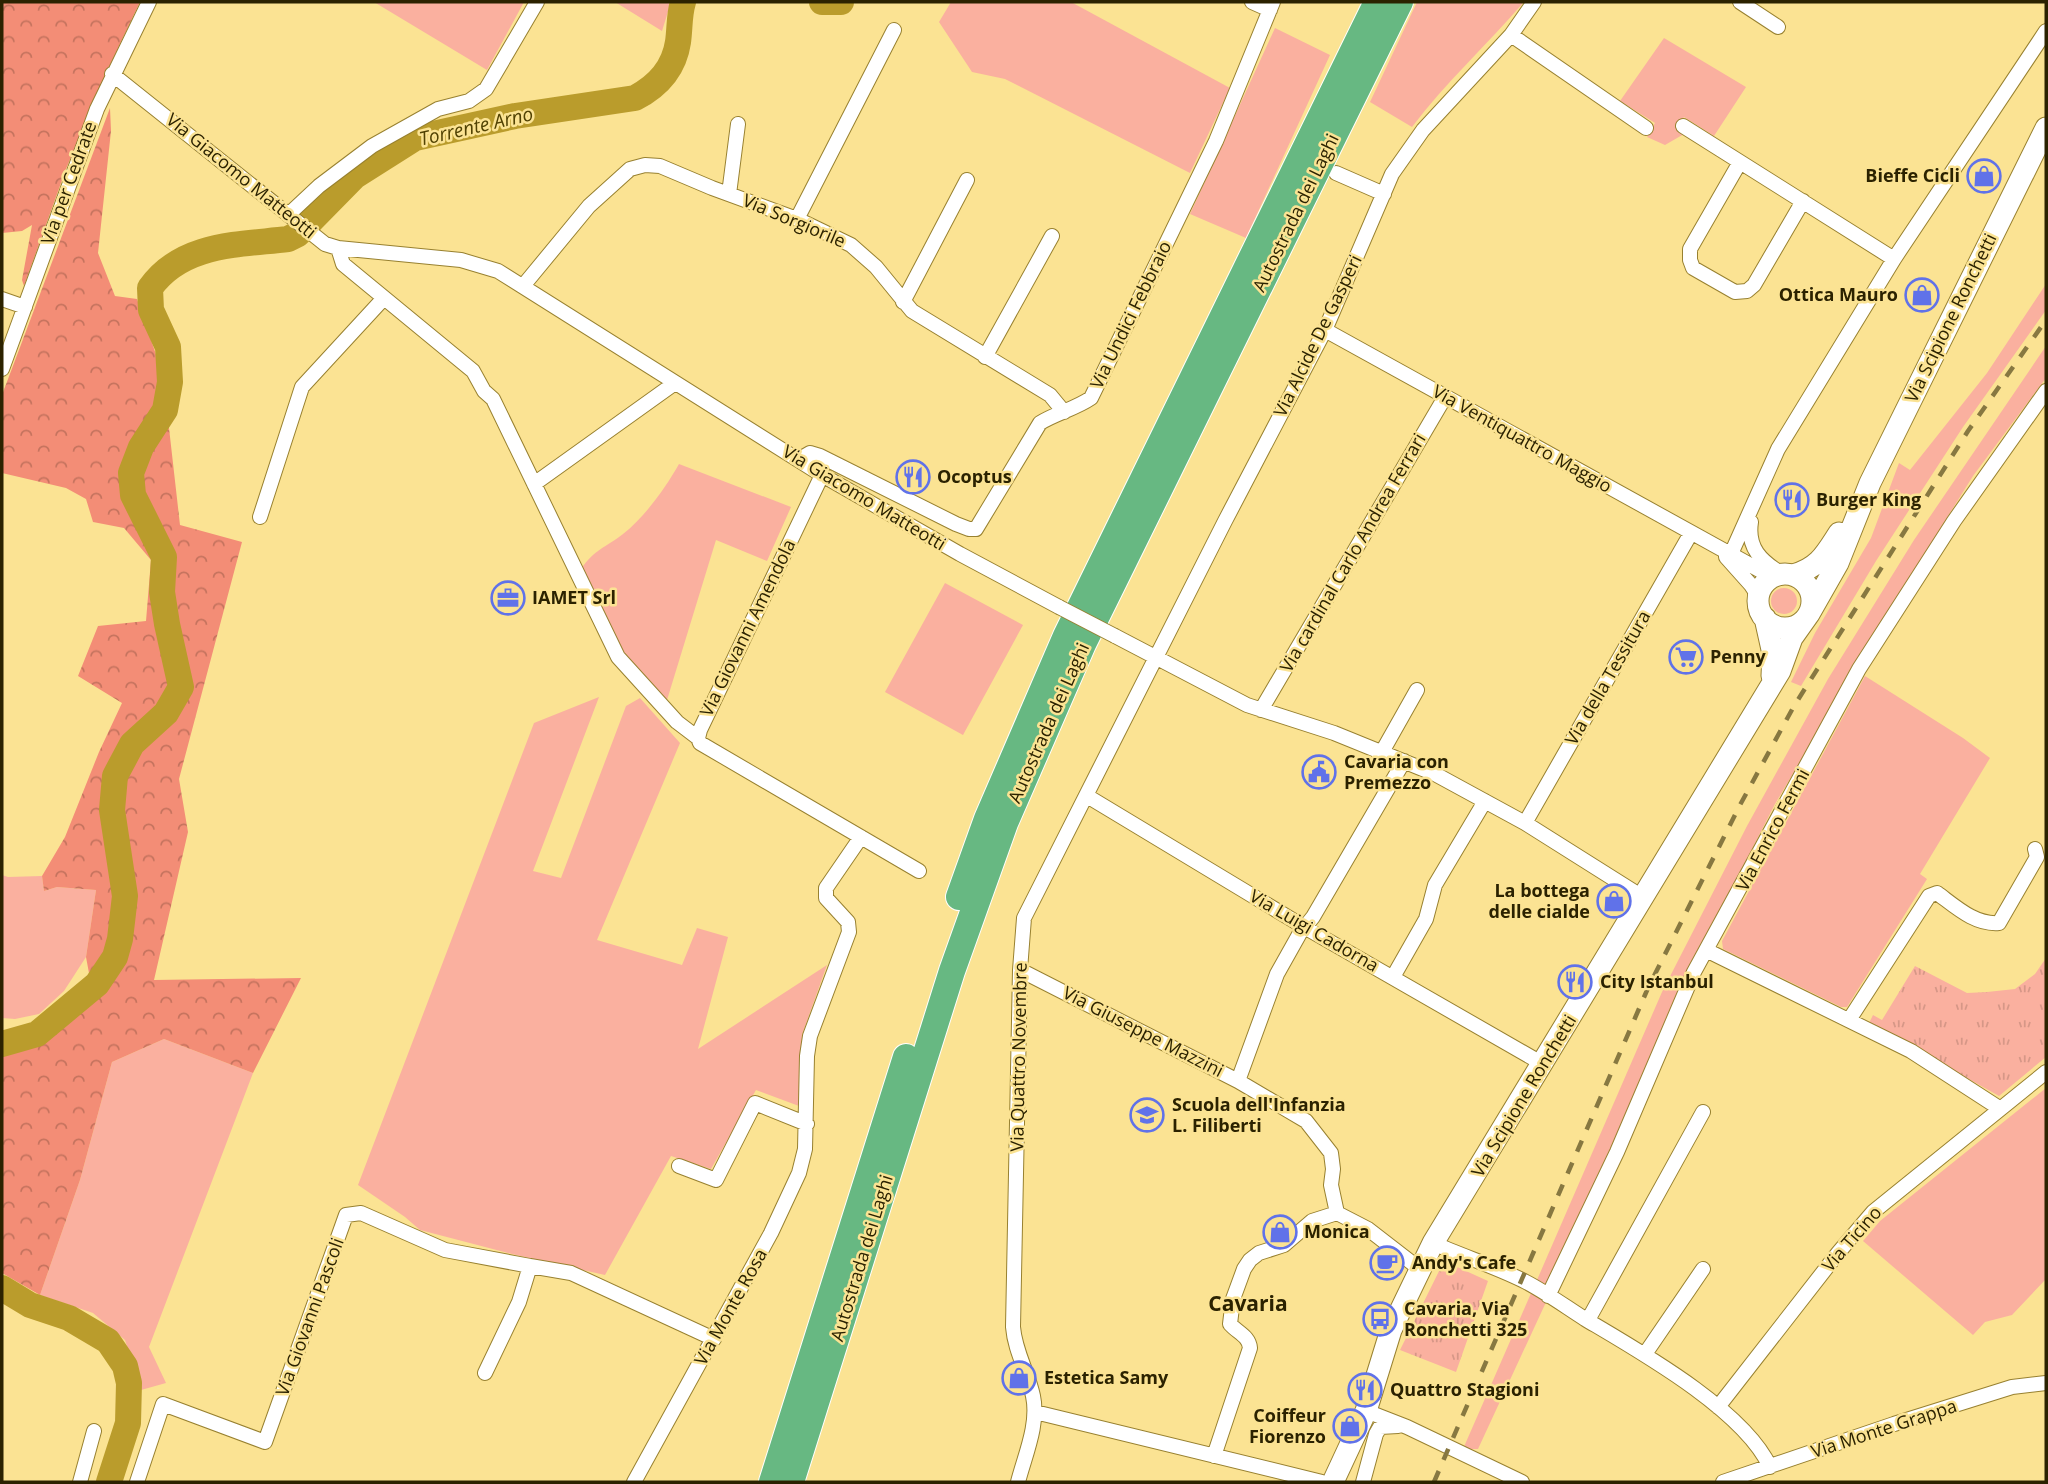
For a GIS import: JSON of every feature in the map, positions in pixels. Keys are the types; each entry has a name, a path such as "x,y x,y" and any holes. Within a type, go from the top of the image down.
{"highway":[{"name":"Autostrada dei Laghi","path":"772,1482 936,962 987,819 1066,636 1377,2"},
{"name":"Autostrada dei Laghi","path":"791,1482 951,971 1005,823 1083,644 1400,2"}],"main road":[{"name":"Via Scipione Ronchetti","path":"1333,1482 1366,1411 1385,1345 1433,1243 1783,665 1792,638 1809,614 1846,547 1858,509 2046,128"},
{"name":"Via Scipione Ronchetti","path":"1782,575 1813,567 1821,561 1858,509"},
{"path":"1782,575 1804,581 1813,602 1809,614 1802,622 1788,627 1775,626 1765,618 1759,608 1763,584 1782,575"},
{"name":"Via Scipione Ronchetti","path":"1765,618 1773,661 1768,688"}],"street":[{"name":"Via per Cedrate","path":"2,369 57,213 112,74 149,2"},
{"path":"291,217 319,186 372,146 438,109 469,101 486,89 537,2"},
{"path":"1252,2 1272,6"},
{"name":"Via Alcide De Gasperi","path":"1156,658 1325,330 1392,174 1415,141 1511,34 1534,2"},
{"path":"1740,2 1778,27"},
{"name":"Via Undici Febbraio","path":"798,460 810,453 820,456 956,524 969,529 976,528 1040,423 1080,406 1091,398 1216,141 1272,6"},
{"path":"797,219 894,30"},
{"path":"1724,551 1754,506 1778,449 1894,259 2046,31"},
{"path":"1511,34 1646,128"},
{"name":"Via Giacomo Matteotti","path":"112,74 315,238 338,248 461,260 498,271 822,475 924,534 1247,705 1334,733 1435,774 1525,823 1644,898"},
{"path":"729,194 738,124"},
{"path":"1683,127 1894,259"},
{"path":"1740,162 1690,249 1693,268 1735,292 1747,291 1754,285 1803,201"},
{"name":"Via Sorgiorile","path":"523,286 589,206 630,169 645,164 660,166 797,219 851,245 876,267 912,311 1050,395 1064,412"},
{"path":"1336,173 1384,194"},
{"path":"903,302 967,180"},
{"path":"985,357 1052,236"},
{"path":"338,248 343,264 472,371 501,412 618,657 677,722 698,738"},
{"path":"260,517 302,387 384,298"},
{"path":"2,299 25,307"},
{"name":"Via Ventiquattro Maggio","path":"1325,330 1724,551 1782,575"},
{"path":"534,484 675,383"},
{"name":"Via Enrico Fermi","path":"1548,1296 1617,1152 1688,985 1859,669 1954,521 2046,391"},
{"name":"Via cardinal Carlo Andrea Ferrari","path":"1261,710 1445,397"},
{"name":"Via Giovanni Amendola","path":"822,475 745,632 699,730 698,738 700,743 919,871"},
{"path":"1754,506 1750,532 1755,552 1782,575"},
{"name":"Via della Tessitura","path":"1525,823 1691,533"},
{"name":"Via Ventiquattro Maggio","path":"1724,551 1759,597"},
{"name":"Via Quattro Novembre","path":"1017,1482 1035,1412 1034,1398 1017,1350 1013,1326 1020,970 1024,918 1156,658"},
{"path":"1382,752 1417,690"},
{"path":"1238,1081 1277,974 1404,761"},
{"name":"Via Luigi Cadorna","path":"1087,796 1306,928 1543,1064"},
{"path":"1393,977 1426,919 1435,886 1485,801"},
{"name":"Via Monte Rosa","path":"634,1482 790,1195 805,1149 807,1056 810,1036 849,932 848,922 826,898 826,888 861,837"},
{"path":"1849,1020 1929,896 1937,893 1967,915 1986,924 1999,923 2037,857 2035,849"},
{"path":"1708,951 1911,1051 1999,1108"},
{"name":"Via Giuseppe Mazzini","path":"1020,970 1238,1081 1306,1121 1327,1146 1333,1161 1331,1185 1337,1213"},
{"name":"Via Ticino","path":"1718,1407 1873,1212 1999,1108 2046,1073"},
{"path":"679,1166 716,1180 755,1103 807,1124"},
{"path":"1588,1320 1703,1112"},
{"name":"Via Giovanni Pascoli","path":"138,1482 163,1404 265,1442 346,1215 361,1213 446,1250 571,1273 714,1339"},
{"path":"1214,1456 1250,1348 1245,1336 1230,1324 1233,1299 1250,1260 1259,1253 1284,1245 1312,1222 1337,1213 1368,1229 1421,1270"},
{"path":"1433,1243 1525,1282 1645,1354 1718,1407 1757,1444 1770,1467"},
{"path":"485,1373 519,1302 530,1266"},
{"path":"1645,1354 1703,1269"},
{"name":"Via Monte Grappa","path":"1723,1482 2012,1387 2046,1383"},
{"path":"1366,1411 1522,1482"},
{"path":"1035,1412 1322,1482"},
{"path":"1363,1482 1380,1427 1406,1427"},
{"path":"80,1482 94,1431"}],"green space":[{"path":"2,2 140,2 108,69 66,169 24,286 22,280 32,225 22,231 2,233"},
{"path":"374,2 524,2 487,70"},
{"path":"615,2 671,2 662,31"},
{"path":"951,2 1071,2 1230,88 1190,173 1005,79 972,72 939,22"},
{"path":"1417,2 1523,3 1412,127 1370,102"},
{"path":"1275,28 1330,55 1246,238 1190,214"},
{"path":"1664,38 1746,87 1714,136 1684,117 1677,126 1684,134 1665,145 1647,137 1655,123 1620,101"},
{"path":"110,108 111,131 98,253 115,296 137,299 163,375 180,525 242,542 179,779 188,832 154,980 301,978 253,1073 164,1039 112,1062 80,1180 40,1295 2,1273 2,1054 49,1037 94,1000 86,957 96,890 57,887 44,891 42,876 65,837 122,703 78,676 98,626 146,621 151,560 124,528 93,522 86,499 66,488 2,473 2,395"},
{"path":"2046,284 2046,310 1963,427 1876,561 1801,686 1791,682 1815,633 1871,538 1899,463 1910,470 1987,373"},
{"path":"2046,346 2046,378 1973,476 1775,804 1669,1012 1615,1144 1547,1285 1537,1280 1662,992 1747,826 1828,679 1914,540"},
{"path":"679,464 791,507 767,561 716,540 667,700 622,654 581,569 596,553 639,519"},
{"path":"945,583 1023,625 963,735 885,692"},
{"path":"1784,588 1793,592 1797,601 1793,610 1784,614 1775,610 1771,601 1775,592"},
{"path":"1865,676 1990,758 1920,874 1927,879 1847,1007 1841,1007 1723,949 1722,941"},
{"path":"599,697 533,871 561,878 626,706 640,698 680,743 597,940 682,965 697,928 728,937 698,1049 827,965 802,1035 799,1106 756,1090 711,1169 671,1156 605,1275 420,1230 358,1185 534,723"},
{"path":"2,875 42,876 44,891 57,887 96,890 86,957 64,991 39,1014 15,1019 2,1018"},
{"path":"2046,958 2046,1057 1999,1096 1869,1023 1873,1015 1882,1020 1915,966 1967,993 1987,992 2015,989 2035,974"},
{"path":"164,1039 253,1073 149,1347 166,1383 141,1390 125,1340 93,1313 40,1295 80,1180 112,1062"},
{"path":"2046,1088 2046,1279 2012,1315 1985,1322 1973,1335 1863,1241 1880,1221"},
{"path":"1444,1261 1488,1281 1456,1372 1400,1350"},
{"path":"1532,1291 1547,1300 1478,1449 1463,1449"}],"waterway":[{"name":"Torrente Arno","path":"2,1044 37,1034 97,984 115,957 125,896 112,810 115,776 132,744 166,713 181,687 162,592 164,557 133,495 131,473 141,447 165,410 170,382 168,347 151,310 150,288 163,273 195,254 231,245 288,239 298,234 355,176 415,138 515,116 635,98 658,82 669,68 676,52 683,2"},
{"name":"Torrente Arno","path":"822,2 841,2"},
{"name":"Torrente Arno","path":"2,1288 30,1305 69,1318 108,1341 125,1366 129,1383 128,1423 109,1482"}],"railway":[{"path":"1434,1482 1648,988 1740,805 1794,706 1968,431 2046,320"}],"place":[{"name":"Bieffe Cicli","path":"1984,176"},
{"name":"Ottica Mauro","path":"1922,295"},
{"name":"Ocoptus","path":"913,477"},
{"name":"Burger King","path":"1792,500"},
{"name":"IAMET Srl","path":"508,598"},
{"name":"Penny","path":"1686,657"},
{"name":"Cavaria con Premezzo","path":"1319,772"},
{"name":"La bottega delle cialde","path":"1614,901"},
{"name":"City Istanbul","path":"1575,982"},
{"name":"Scuola dell'Infanzia L. Filiberti","path":"1147,1115"},
{"name":"Monica","path":"1280,1232"},
{"name":"Andy's Cafe","path":"1387,1263"},
{"name":"Cavaria, Via Ronchetti 325","path":"1380,1319"},
{"name":"Estetica Samy","path":"1019,1378"},
{"name":"Quattro Stagioni","path":"1365,1390"},
{"name":"Coiffeur Fiorenzo","path":"1350,1426"}],"district":[{"name":"Cavaria","path":"1248,1304"}]}
